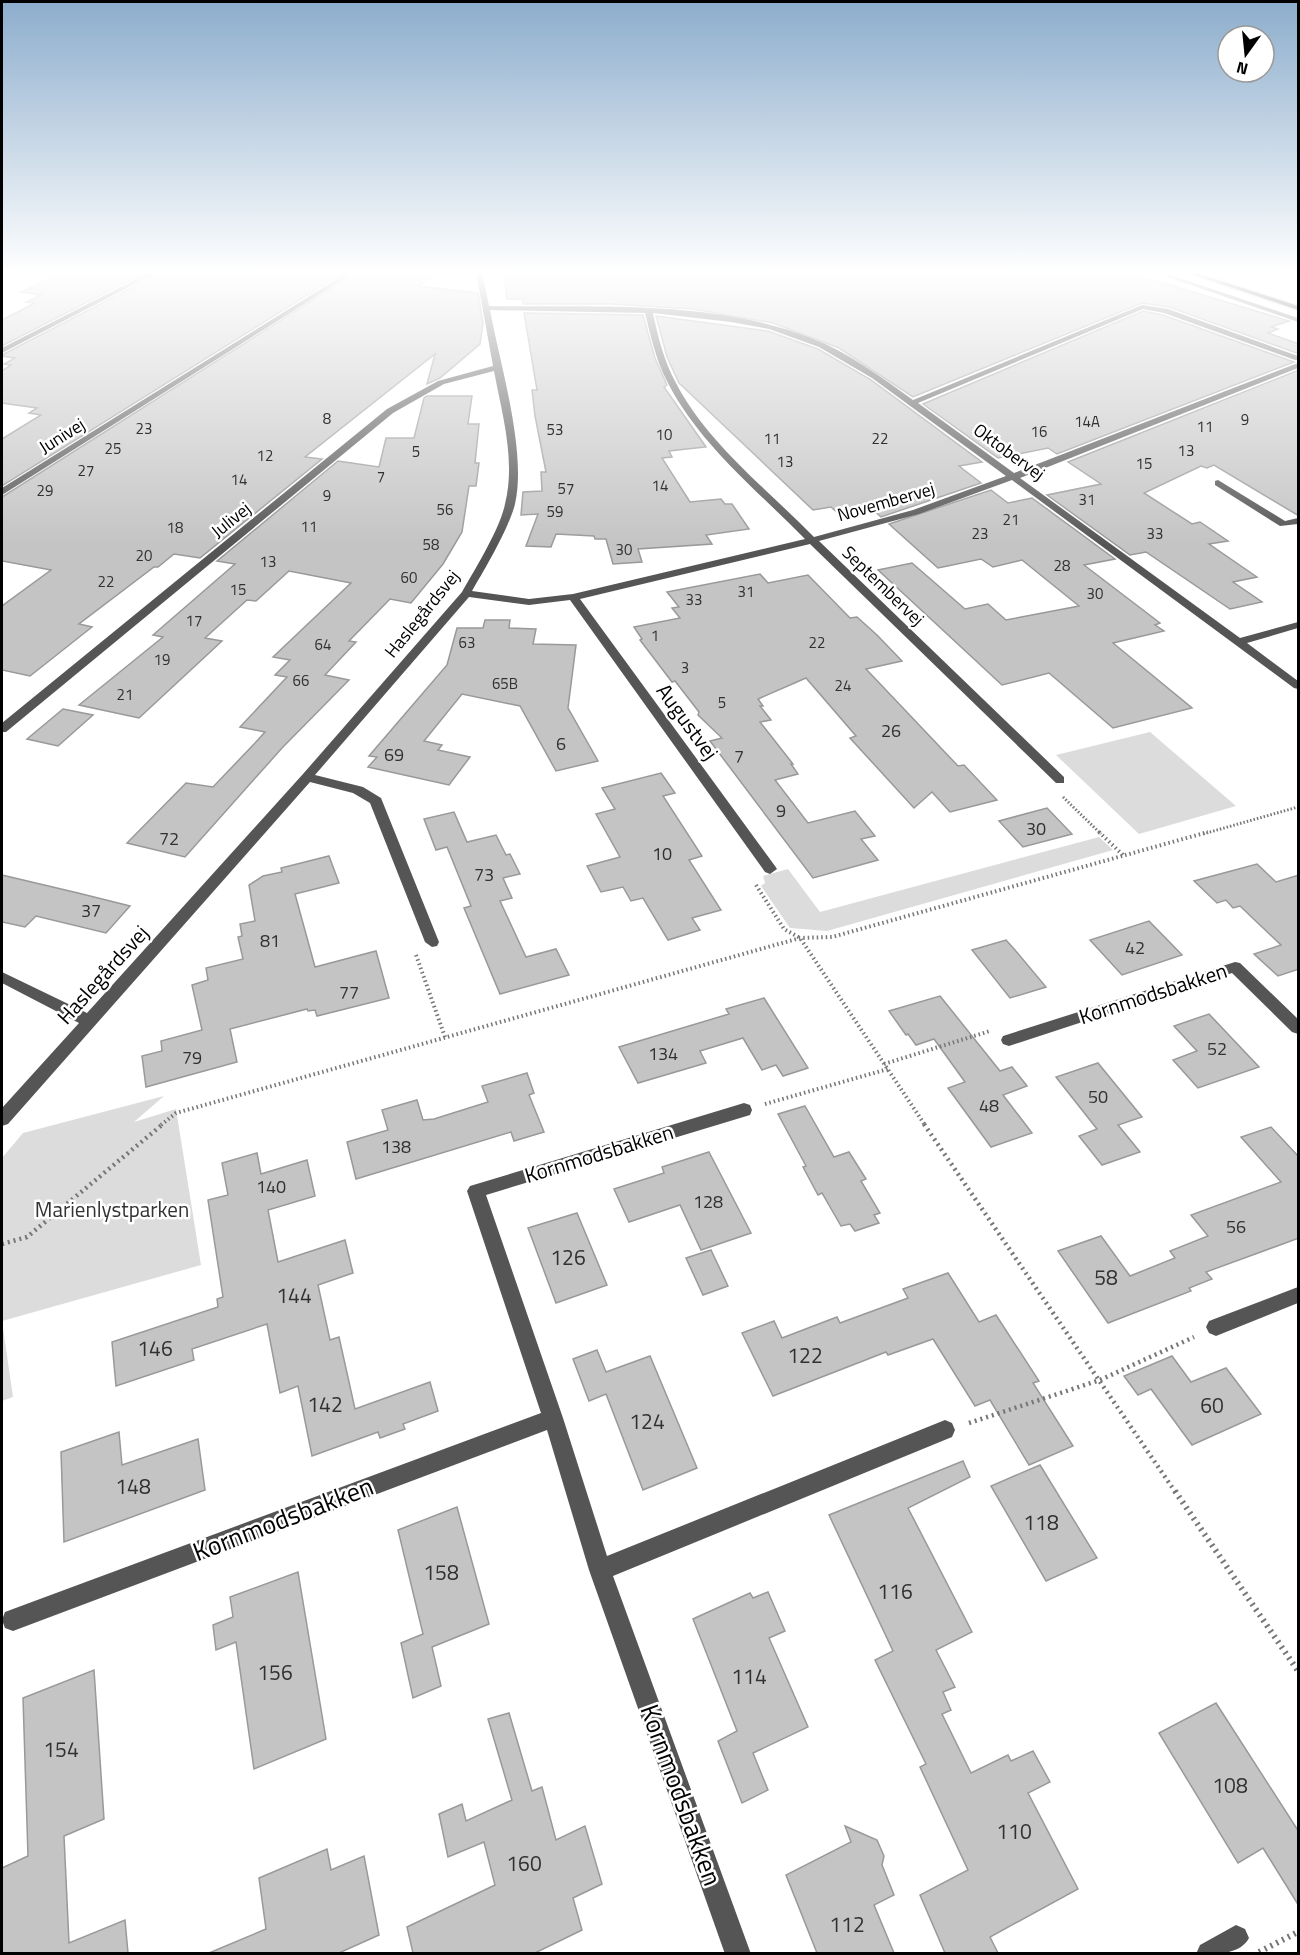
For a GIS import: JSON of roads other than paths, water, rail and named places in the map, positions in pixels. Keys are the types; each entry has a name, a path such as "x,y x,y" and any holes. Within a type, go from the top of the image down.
{"street":[{"name":"Junivej","path":"2,492 207,363"},
{"name":"Haslegårdsvej","path":"2,1119 307,777 466,592 484,562 510,505 514,456 497,363"},
{"name":"Septembervej","path":"663,363 677,394 708,435 812,540 1059,780"},
{"name":"Oktobervej","path":"856,363 1299,686"},
{"path":"912,403 1008,363"},
{"name":"Novembervej","path":"466,592 529,602 573,597 812,540 916,512 1013,477 1299,365"},
{"name":"Julivej","path":"2,729 390,411 410,397 444,380 498,368"},
{"path":"1218,483 1283,524 1299,521"},
{"name":"Augustvej","path":"573,597 770,869"},
{"path":"1239,642 1299,625"},
{"path":"307,777 358,790 376,801 432,942"},
{"name":"Kornmodsbakken","path":"1009,1040 1236,967 1299,1028"},
{"path":"2,977 89,1021"},
{"path":"1282,1011 1299,1006"},
{"name":"Kornmodsbakken","path":"738,1953 600,1570 553,1418 476,1191 744,1110"},
{"path":"1216,1327 1299,1295"},
{"name":"Kornmodsbakken","path":"13,1620 553,1418"},
{"path":"600,1570 945,1430"},
{"path":"1209,1953 1236,1938"}],"park label":[{"name":"Marienlystparken","path":"112,1210"}]}
